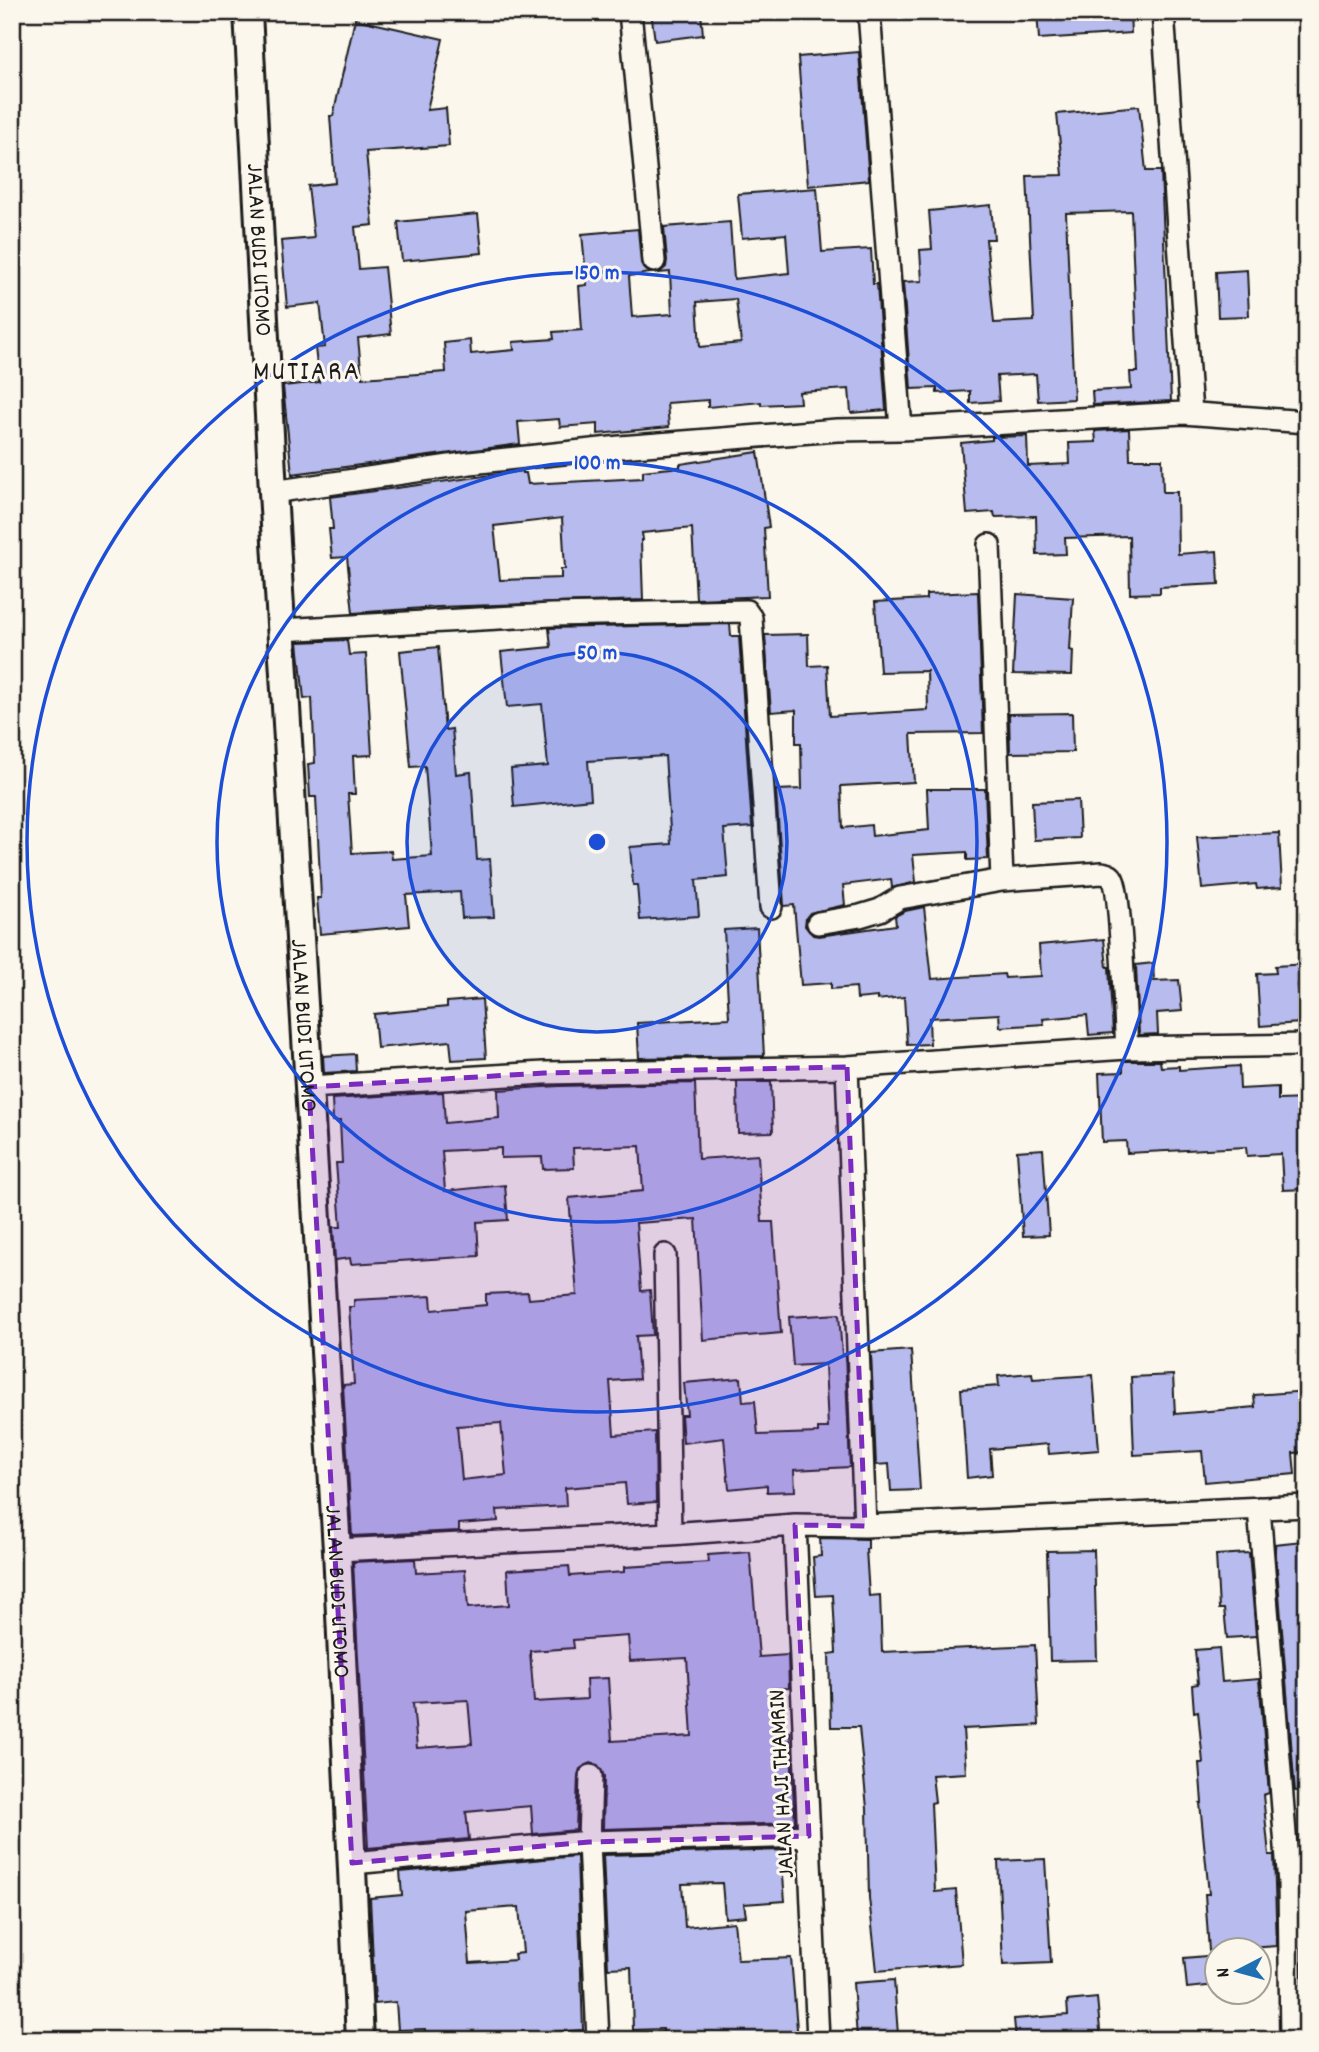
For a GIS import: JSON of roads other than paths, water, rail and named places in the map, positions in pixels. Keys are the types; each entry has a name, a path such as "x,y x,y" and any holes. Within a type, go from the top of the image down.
{"street":[{"name":"JALAN BUDI UTOMO","path":"248,12 281,631 337,1550 360,2040"},
{"path":"630,12 654,261"},
{"path":"869,12 901,429"},
{"path":"1163,12 1191,413"},
{"path":"273,492 470,463 620,447 837,430 1191,413 1307,422"},
{"path":"989,545 1002,880"},
{"path":"281,631 552,615 746,611 751,618 771,907"},
{"path":"818,923 880,910 900,898 1002,880 1102,873 1113,878 1119,911 1127,1048"},
{"path":"309,1087 544,1073 847,1067 1127,1048 1307,1045"},
{"path":"847,1067 865,1526"},
{"path":"666,1255 670,1534"},
{"path":"337,1550 670,1534 794,1525 865,1526 1307,1506"},
{"path":"1259,1508 1289,1884 1291,2040"},
{"name":"JALAN HAJI THAMRIN","path":"794,1525 818,2040"},
{"path":"591,1776 589,1842 598,2040"},
{"path":"352,1863 589,1842 808,1836"}],"district":[{"name":"MUTIARA","path":"307,369"}]}
